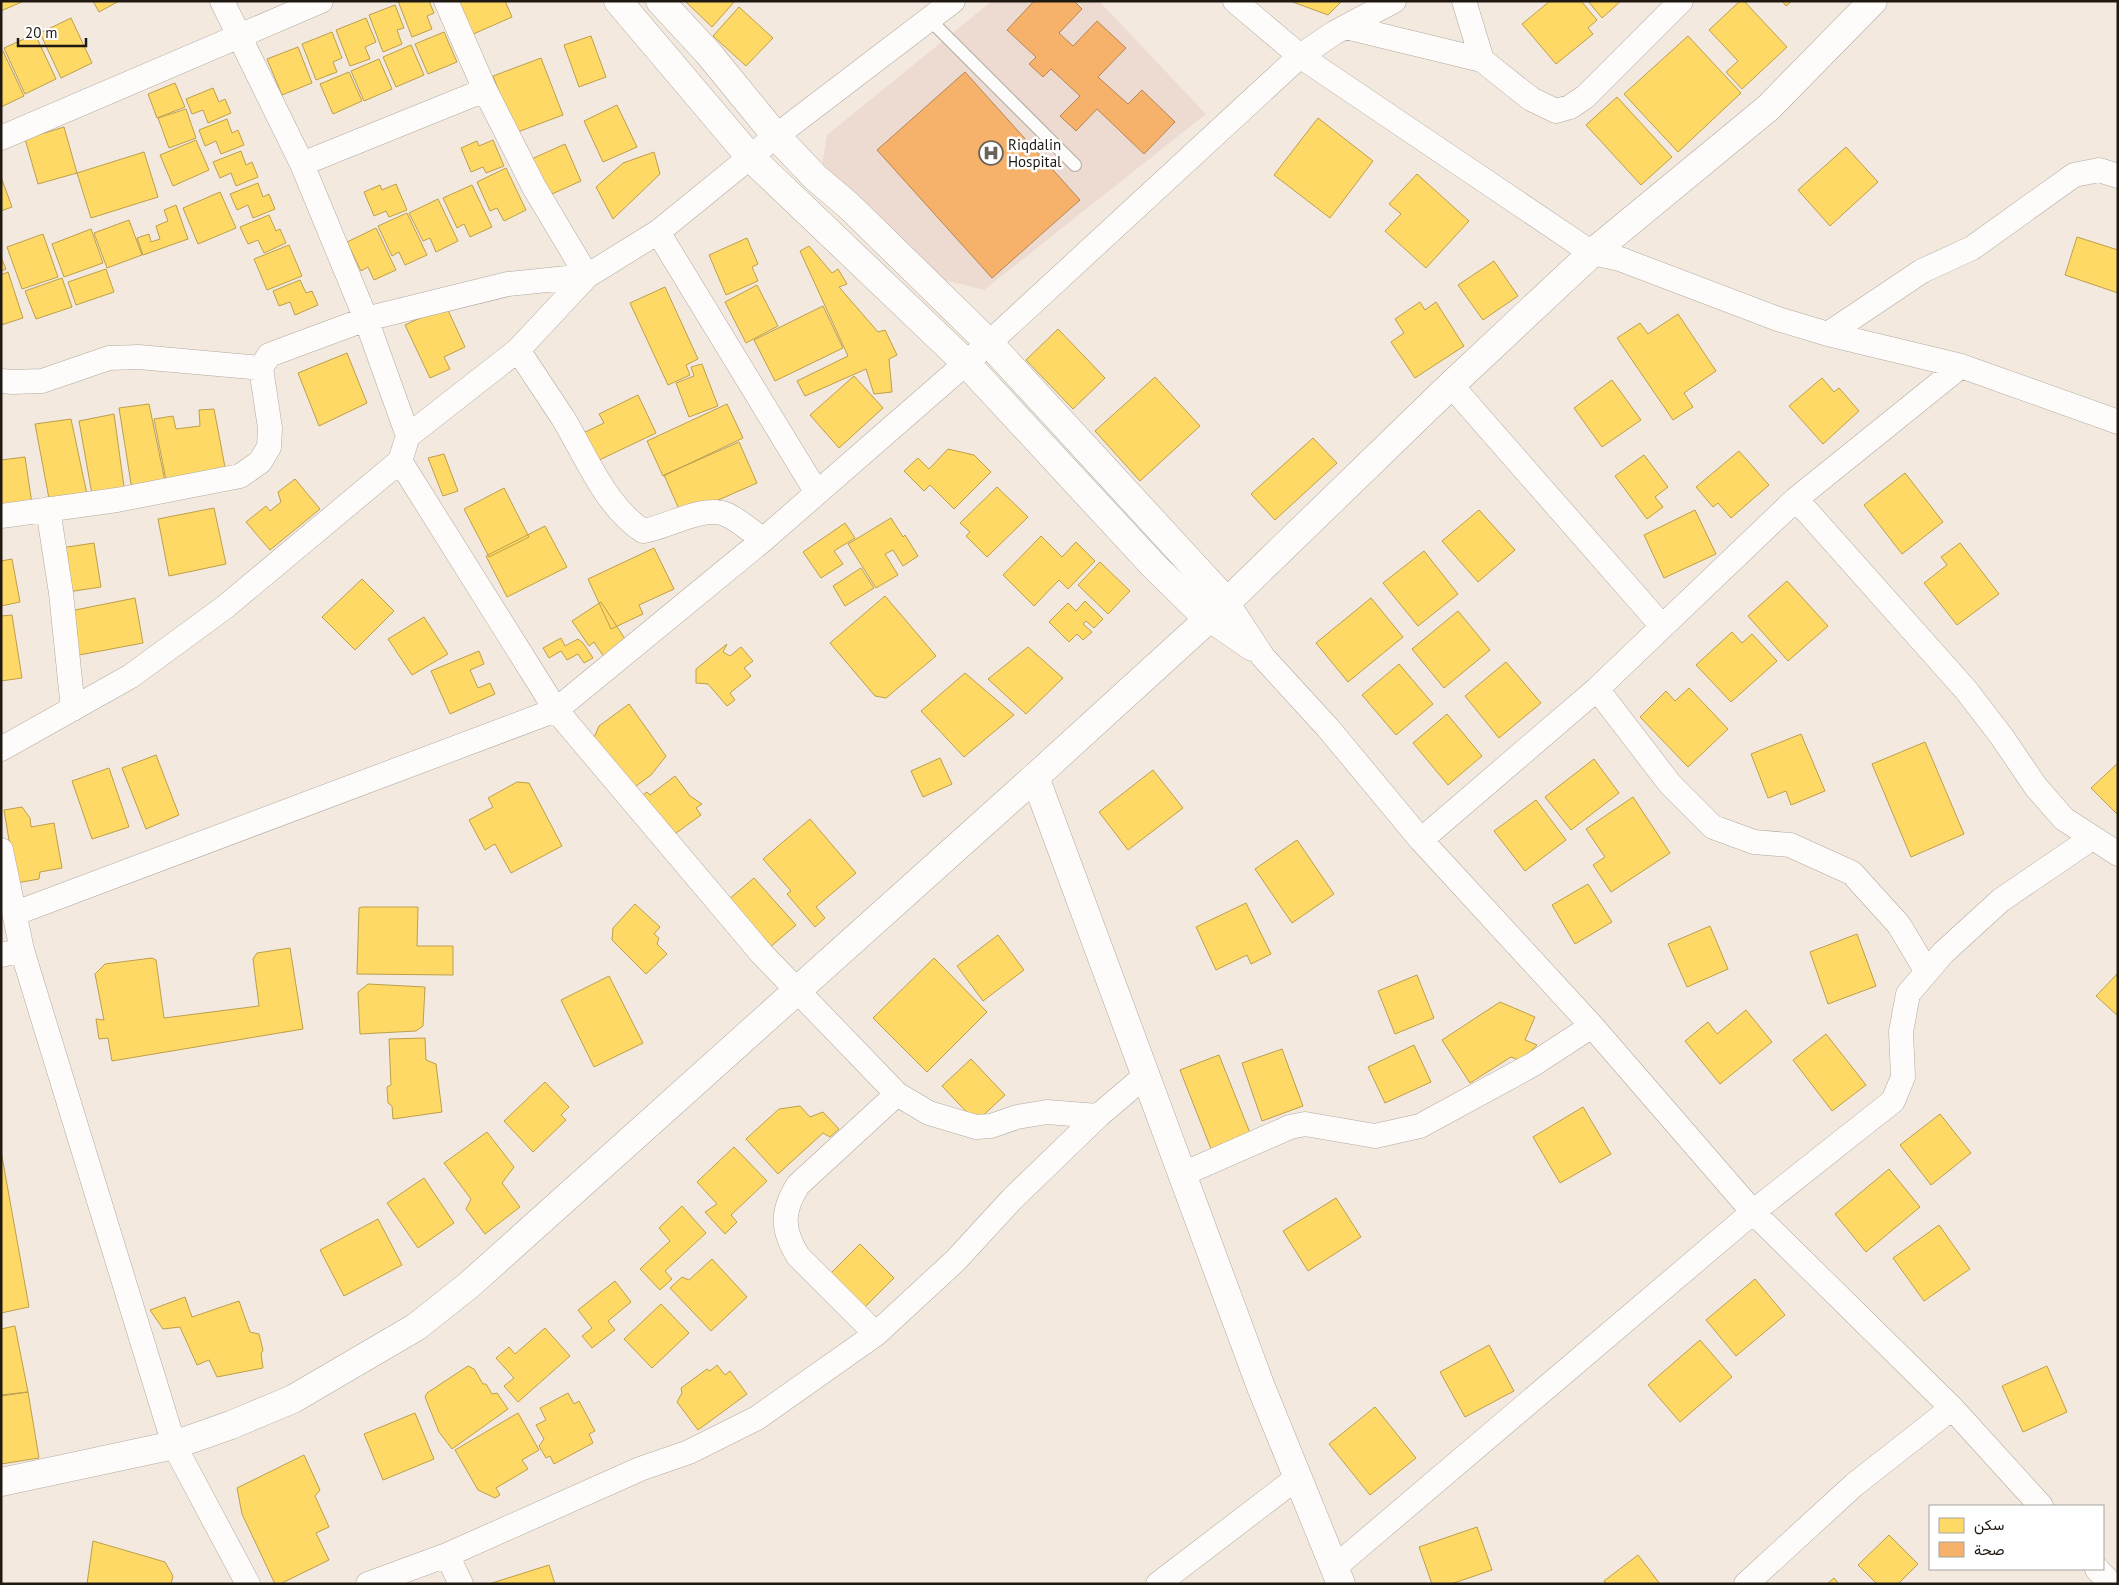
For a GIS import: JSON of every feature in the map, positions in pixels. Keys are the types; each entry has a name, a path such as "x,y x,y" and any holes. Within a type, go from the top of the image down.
{"street":[{"path":"222,1 302,164 366,319 408,436"},
{"path":"1,138 321,1"},
{"path":"446,1 485,90 534,188 587,276"},
{"path":"618,1 750,157 966,363 1153,564 1217,610"},
{"path":"660,1 709,54 776,136 816,178 848,205 989,343 1217,610 1264,657 1328,728 1421,840 1592,1026 1753,1212 1952,1408 2040,1505"},
{"path":"1,749 131,676 225,606 400,461 408,436 518,350 587,276 658,232 776,136 953,1"},
{"path":"1235,1 1300,56 1592,253 1620,259 1778,319 1828,334 1961,366 2118,422"},
{"path":"16,913 556,710 763,540 989,343 1300,56 1346,27 1394,1"},
{"path":"1464,1 1482,60"},
{"path":"1346,27 1482,60 1531,99 1556,111 1570,108 1585,97 1681,1"},
{"path":"1,1482 174,1445 231,1425 293,1400 416,1327 469,1285 1036,777 1217,610 1451,385 1592,253 1768,108 1873,1"},
{"path":"302,164 485,90"},
{"path":"1828,334 1922,271 1972,248 2046,193 2074,175 2099,170 2118,176"},
{"path":"658,232 817,493"},
{"path":"1,516 117,500 240,476 260,462 269,447 270,428 261,368 270,355 366,319 508,284 587,276"},
{"path":"518,350 563,418 602,486 631,523 643,531 656,529 705,512 724,513 763,540"},
{"path":"1,381 42,381 109,358 139,357 261,368"},
{"path":"1421,840 1597,689 1796,499 1961,366"},
{"path":"1451,385 1662,626"},
{"path":"400,461 556,710 796,991 896,1094 906,1102 929,1113 976,1127 991,1126 1017,1117 1047,1112 1098,1116"},
{"path":"1796,499 1966,690 2047,800 2064,819 2118,854"},
{"path":"48,509 73,709"},
{"path":"1597,689 1670,784 1712,827 1754,842 1790,845 1852,873 1899,925 1927,972"},
{"path":"1036,777 1261,1386 1338,1576 1753,1212 1893,1101 1903,1077 1900,1032 1908,994 1963,934 2001,900 2092,838"},
{"path":"1,850 16,913 12,952 174,1445 248,1584"},
{"path":"1183,1174 1290,1128 1304,1124 1375,1136 1420,1126 1532,1064 1592,1026"},
{"path":"368,1584 447,1555 640,1469 689,1452 758,1418 876,1334 956,1260 1012,1199 1098,1116 1146,1075"},
{"path":"876,1334 798,1256 789,1241 786,1226 787,1202 798,1185 896,1094"},
{"path":"1746,1584 1854,1485 1952,1408"},
{"path":"1158,1584 1298,1477"},
{"path":"447,1555 461,1584"},
{"path":"2098,1570 2111,1584"}],"lane":[{"path":"929,19 1075,165"}],"shaded area":[{"name":"Riqdalin Hospital","path":"992,1 1099,1 1206,114 984,290 941,279 821,171 827,135"}],"building: سكن":[{"path":"1,1 24,1 1,11"},
{"path":"93,1 119,1 99,12"},
{"path":"398,1 429,1 434,13 427,16 432,29 412,37"},
{"path":"456,1 505,1 512,17 471,35"},
{"path":"685,1 735,1 712,27"},
{"path":"1290,1 1342,1 1328,15"},
{"path":"1550,1 1581,1 1597,20 1588,28 1593,34 1556,64 1522,24"},
{"path":"1588,1 1621,1 1602,18"},
{"path":"1740,1 1744,1 1787,47 1742,89 1726,72 1738,61 1709,30"},
{"path":"1782,1 1792,1 1786,6"},
{"path":"395,5 404,28 397,30 402,44 383,52 369,15"},
{"path":"739,7 773,38 746,66 713,36"},
{"path":"71,18 92,63 61,78 40,33"},
{"path":"366,18 376,42 365,47 370,59 350,66 336,30"},
{"path":"332,32 342,58 333,62 337,72 316,80 302,44"},
{"path":"444,32 457,62 428,74 415,44"},
{"path":"35,34 56,79 25,94 4,48"},
{"path":"591,36 606,77 579,87 564,45"},
{"path":"1688,36 1741,93 1678,152 1624,94"},
{"path":"411,45 424,75 396,87 383,57"},
{"path":"298,47 312,83 282,95 267,59"},
{"path":"3,51 24,96 1,107 1,52"},
{"path":"541,58 563,115 515,133 493,76"},
{"path":"379,59 392,89 364,101 351,71"},
{"path":"349,72 362,101 333,114 320,84"},
{"path":"175,83 185,107 157,118 148,94"},
{"path":"213,88 219,102 225,99 231,113 208,123 203,110 192,114 186,99"},
{"path":"1617,97 1672,157 1641,185 1586,125"},
{"path":"617,105 637,147 603,162 584,121"},
{"path":"186,109 196,138 169,148 158,118"},
{"path":"1318,118 1373,161 1330,218 1274,175"},
{"path":"227,119 232,133 238,130 244,145 221,154 216,141 205,146 199,130"},
{"path":"64,127 77,173 38,184 25,139"},
{"path":"196,140 209,170 173,186 160,155"},
{"path":"493,140 504,166 486,173 483,167 471,172 461,148 477,141 479,146"},
{"path":"565,144 581,181 543,198 527,161"},
{"path":"1846,147 1878,182 1830,226 1798,190"},
{"path":"241,151 246,165 252,162 258,177 236,186 231,173 220,178 213,162"},
{"path":"144,152 158,197 91,218 77,173"},
{"path":"654,152 660,174 613,219 596,187 623,163"},
{"path":"506,168 526,210 504,221 497,208 490,211 477,182"},
{"path":"1417,174 1469,221 1426,268 1385,231 1401,214 1389,204"},
{"path":"1,177 12,207 1,211"},
{"path":"258,183 263,197 269,194 275,209 253,218 248,205 237,210 230,194"},
{"path":"396,184 407,210 389,217 386,211 374,216 364,192 380,185 382,190"},
{"path":"472,185 492,227 470,237 464,224 457,228 443,198"},
{"path":"220,192 236,228 198,244 183,208"},
{"path":"438,199 458,241 436,252 430,238 423,241 409,213"},
{"path":"176,205 188,239 143,255 137,238 149,234 151,242 160,239 156,226 168,221 164,210"},
{"path":"407,213 427,255 405,265 399,252 392,256 378,226"},
{"path":"269,215 276,231 280,229 286,243 264,253 258,240 248,244 240,227"},
{"path":"129,220 142,255 107,268 94,233"},
{"path":"376,228 396,270 374,280 368,267 361,271 347,242"},
{"path":"91,229 103,263 64,277 52,244"},
{"path":"43,234 58,277 22,289 7,247"},
{"path":"2077,237 2118,250 2118,293 2065,275"},
{"path":"747,238 758,264 752,267 758,281 726,295 709,255"},
{"path":"289,245 302,276 267,290 254,259"},
{"path":"809,246 832,273 838,269 847,284 839,287 878,332 885,330 897,355 889,359 892,392 874,394 866,369 805,396 797,381 848,356 800,251"},
{"path":"1,257 6,269 1,271"},
{"path":"1494,261 1518,296 1483,320 1458,285"},
{"path":"106,269 114,292 76,305 68,282"},
{"path":"8,272 23,318 1,325 1,275"},
{"path":"62,278 72,307 36,319 25,291"},
{"path":"300,280 306,293 312,291 318,305 295,315 290,302 279,306 273,291"},
{"path":"757,285 778,326 746,343 725,302"},
{"path":"665,287 698,359 686,365 690,375 668,385 630,303"},
{"path":"1420,302 1425,310 1436,302 1464,346 1415,378 1391,342 1404,333 1395,319"},
{"path":"446,306 465,347 444,357 450,369 430,378 405,325"},
{"path":"823,306 843,348 775,381 754,340"},
{"path":"1678,314 1716,371 1684,393 1693,407 1673,420 1617,338 1640,323 1648,334"},
{"path":"1058,329 1105,378 1073,409 1026,360"},
{"path":"347,353 367,403 319,426 298,373"},
{"path":"702,364 718,406 689,417 676,383 694,376 691,367"},
{"path":"854,376 883,408 839,448 810,415"},
{"path":"1155,377 1200,426 1140,481 1095,431"},
{"path":"1822,378 1834,392 1839,388 1859,411 1823,444 1789,406"},
{"path":"1612,380 1641,420 1602,447 1574,408"},
{"path":"638,395 656,433 593,463 579,435 604,423 599,414"},
{"path":"149,404 166,486 132,490 119,408"},
{"path":"727,404 743,438 663,476 647,441"},
{"path":"214,409 225,467 166,480 154,419 173,416 176,429 200,426 199,410"},
{"path":"114,414 125,494 93,500 79,421"},
{"path":"71,419 88,499 50,504 35,424"},
{"path":"1313,438 1337,463 1275,520 1251,494"},
{"path":"739,442 757,483 682,516 664,475"},
{"path":"948,449 974,455 991,472 954,509 930,485 924,491 904,471 918,458 929,469"},
{"path":"1739,451 1769,485 1731,518 1718,503 1713,507 1696,487"},
{"path":"444,454 458,491 443,496 428,458"},
{"path":"1644,455 1668,487 1655,497 1663,507 1647,519 1615,476"},
{"path":"25,457 32,504 1,508 1,460"},
{"path":"1905,473 1943,522 1902,554 1864,505"},
{"path":"295,479 320,509 270,550 246,522 266,506 270,511 281,502 278,492"},
{"path":"997,487 1028,517 987,557 966,536 970,532 960,523"},
{"path":"504,488 529,537 489,557 464,509"},
{"path":"214,508 226,564 169,576 158,519"},
{"path":"1479,510 1515,550 1478,582 1442,541"},
{"path":"1695,510 1716,554 1664,578 1644,535"},
{"path":"891,518 903,537 905,535 918,556 903,566 893,550 885,554 898,575 876,588 848,544"},
{"path":"845,523 855,538 834,551 843,564 821,578 803,552"},
{"path":"545,526 567,567 507,597 486,556"},
{"path":"1041,536 1062,557 1076,542 1095,561 1068,589 1059,580 1034,606 1003,575"},
{"path":"94,543 101,587 61,593 54,549"},
{"path":"1960,543 1999,594 1957,625 1924,583 1947,565 1941,557"},
{"path":"654,548 674,589 639,605 643,614 611,629 588,579"},
{"path":"1424,551 1458,594 1418,626 1383,583"},
{"path":"12,559 20,602 1,606 1,561"},
{"path":"1100,562 1130,591 1108,614 1078,585"},
{"path":"861,568 874,588 845,606 833,586"},
{"path":"362,579 394,611 355,650 322,617"},
{"path":"1787,581 1828,626 1788,661 1748,616"},
{"path":"885,596 936,656 886,698 875,696 830,643"},
{"path":"135,598 143,643 74,656 65,612"},
{"path":"1371,598 1403,637 1348,682 1316,643"},
{"path":"1085,601 1103,619 1094,628 1086,621 1083,624 1092,632 1083,640 1077,634 1069,642 1049,622 1068,603 1076,611"},
{"path":"601,602 627,642 604,657 594,642 589,646 572,621"},
{"path":"1458,611 1490,650 1444,688 1412,649"},
{"path":"12,615 22,678 1,681 1,616"},
{"path":"424,617 448,654 412,675 388,639"},
{"path":"1732,632 1742,643 1752,634 1777,661 1731,702 1696,665"},
{"path":"561,638 565,646 578,639 593,658 584,663 578,654 567,660 561,651 549,658 543,648"},
{"path":"727,644 723,652 730,656 741,647 753,661 744,668 751,676 730,693 735,700 727,706 708,684 696,683 696,669"},
{"path":"1028,647 1063,678 1026,714 988,679"},
{"path":"479,651 484,664 470,670 478,688 490,683 495,694 450,714 431,671"},
{"path":"1506,662 1541,703 1499,738 1465,696"},
{"path":"1399,664 1433,704 1396,735 1362,695"},
{"path":"965,673 1014,715 964,757 921,711"},
{"path":"1689,688 1728,729 1688,767 1640,717 1666,691 1675,701"},
{"path":"629,704 666,756 651,775 621,797 587,754 599,726"},
{"path":"1447,714 1482,756 1448,785 1413,743"},
{"path":"1801,734 1825,791 1791,805 1786,791 1768,798 1751,754"},
{"path":"1925,742 1964,834 1911,857 1872,764"},
{"path":"156,755 179,815 146,829 122,768"},
{"path":"940,758 952,784 923,797 911,771"},
{"path":"1594,759 1619,793 1571,830 1545,797"},
{"path":"2118,763 2118,815 2091,788"},
{"path":"109,768 129,827 92,839 72,781"},
{"path":"1153,770 1183,808 1128,850 1099,812"},
{"path":"675,776 690,796 702,804 696,808 701,815 672,836 632,803 647,792 650,795"},
{"path":"517,782 529,783 562,846 511,873 495,844 485,850 469,820 493,807 488,798"},
{"path":"1633,797 1670,853 1611,892 1593,865 1605,857 1586,829"},
{"path":"1536,800 1566,840 1525,871 1494,831"},
{"path":"22,807 30,818 31,827 54,823 62,868 40,872 39,879 16,883 4,810"},
{"path":"810,819 856,873 816,907 825,918 815,927 787,894 791,891 763,859"},
{"path":"1297,840 1334,894 1292,923 1255,869"},
{"path":"754,878 796,925 762,954 721,906"},
{"path":"1588,884 1612,922 1575,944 1552,905"},
{"path":"1246,903 1271,954 1251,964 1247,955 1216,970 1196,927"},
{"path":"635,904 660,927 654,934 659,938 657,944 667,954 646,974 612,940 613,928"},
{"path":"418,907 417,946 453,946 453,975 357,974 359,908"},
{"path":"1710,926 1728,969 1687,987 1668,944"},
{"path":"1857,934 1876,986 1828,1004 1810,952"},
{"path":"998,935 1024,970 983,1001 957,966"},
{"path":"290,948 303,1029 112,1061 108,1038 99,1039 96,1019 104,1020 95,974 105,964 152,958 156,960 164,1018 259,1006 253,959 257,953"},
{"path":"934,958 987,1012 927,1072 873,1018"},
{"path":"2118,973 2118,1016 2096,996"},
{"path":"1417,975 1434,1018 1395,1034 1378,991"},
{"path":"609,976 643,1043 594,1067 561,1000"},
{"path":"368,984 425,987 423,1026 416,1031 360,1034 358,992"},
{"path":"1500,1002 1535,1017 1525,1040 1537,1045 1521,1061 1511,1057 1470,1083 1442,1040"},
{"path":"1746,1010 1772,1042 1720,1084 1685,1041 1708,1022 1717,1034"},
{"path":"1826,1034 1866,1085 1832,1111 1793,1060"},
{"path":"425,1038 426,1060 436,1064 442,1112 393,1119 392,1106 388,1103 387,1087 391,1085 389,1039"},
{"path":"1414,1045 1431,1082 1385,1103 1368,1067"},
{"path":"1282,1049 1303,1106 1262,1121 1242,1063"},
{"path":"1219,1055 1250,1133 1211,1149 1180,1070"},
{"path":"971,1059 1005,1095 976,1122 942,1086"},
{"path":"545,1082 569,1107 561,1115 566,1120 533,1152 504,1121"},
{"path":"800,1106 810,1117 823,1112 839,1129 830,1137 823,1133 778,1174 746,1139 779,1109"},
{"path":"1583,1107 1611,1154 1560,1183 1533,1137"},
{"path":"1940,1114 1971,1153 1931,1185 1900,1145"},
{"path":"487,1132 514,1167 502,1183 520,1207 485,1234 466,1209 471,1199 444,1163"},
{"path":"734,1147 767,1181 731,1215 737,1222 725,1234 705,1212 717,1204 697,1182"},
{"path":"1,1151 29,1307 1,1313"},
{"path":"1889,1169 1920,1207 1866,1252 1835,1214"},
{"path":"424,1178 454,1223 418,1248 387,1203"},
{"path":"1336,1198 1361,1237 1308,1271 1283,1231"},
{"path":"682,1206 706,1233 665,1271 672,1279 660,1290 640,1269 670,1241 659,1228"},
{"path":"378,1219 402,1265 344,1296 320,1250"},
{"path":"1939,1225 1970,1269 1924,1301 1893,1258"},
{"path":"860,1244 894,1278 863,1309 829,1275"},
{"path":"712,1259 747,1297 711,1331 670,1288 682,1277 689,1280"},
{"path":"1755,1279 1785,1315 1736,1356 1706,1320"},
{"path":"615,1281 631,1302 608,1321 615,1330 592,1348 582,1336 592,1328 578,1310"},
{"path":"185,1297 192,1317 239,1301 250,1332 259,1334 263,1350 261,1354 263,1368 217,1377 209,1360 197,1365 180,1327 163,1329 150,1310"},
{"path":"661,1304 689,1333 652,1368 624,1339"},
{"path":"15,1326 28,1392 1,1395 1,1329"},
{"path":"545,1328 570,1356 518,1402 504,1386 514,1378 496,1358 509,1347 515,1354"},
{"path":"1700,1340 1732,1377 1680,1422 1648,1385"},
{"path":"1489,1345 1514,1391 1465,1417 1440,1372"},
{"path":"717,1365 725,1375 730,1371 747,1394 698,1430 677,1402 682,1393 681,1388 707,1369 710,1371"},
{"path":"468,1366 474,1369 492,1394 497,1393 508,1409 452,1449 439,1432 425,1397 427,1393"},
{"path":"2047,1366 2067,1412 2023,1432 2002,1386"},
{"path":"28,1392 39,1458 1,1464 1,1396"},
{"path":"568,1393 574,1404 579,1401 595,1431 589,1434 593,1443 554,1464 550,1456 546,1458 539,1446 544,1439 536,1425 546,1420 540,1408"},
{"path":"1375,1407 1416,1458 1370,1495 1329,1444"},
{"path":"415,1413 434,1459 383,1480 364,1434"},
{"path":"518,1413 539,1450 522,1460 528,1469 496,1488 500,1495 495,1498 478,1490 455,1450"},
{"path":"304,1455 320,1490 315,1496 329,1527 316,1533 329,1560 280,1584 275,1584 242,1514 237,1488"},
{"path":"1477,1527 1492,1570 1451,1584 1432,1584 1419,1547"},
{"path":"1889,1535 1918,1564 1898,1584 1877,1584 1858,1565"},
{"path":"93,1541 165,1562 173,1576 171,1584 87,1584"},
{"path":"1638,1555 1660,1584 1606,1584 1604,1581"},
{"path":"549,1565 555,1584 489,1584"},
{"path":"1834,1578 1839,1584 1827,1584"}],"building: صحة":[{"path":"1034,1 1074,1 1082,9 1059,33 1073,46 1097,21 1126,48 1098,77 1128,104 1142,90 1175,122 1144,154 1097,109 1076,131 1060,116 1080,96 1051,69 1043,77 1029,64 1036,57 1007,30"},
{"path":"965,72 1080,200 992,278 877,150"}],"place":[{"name":"Riqdalin Hospital","path":"991,153"}]}
